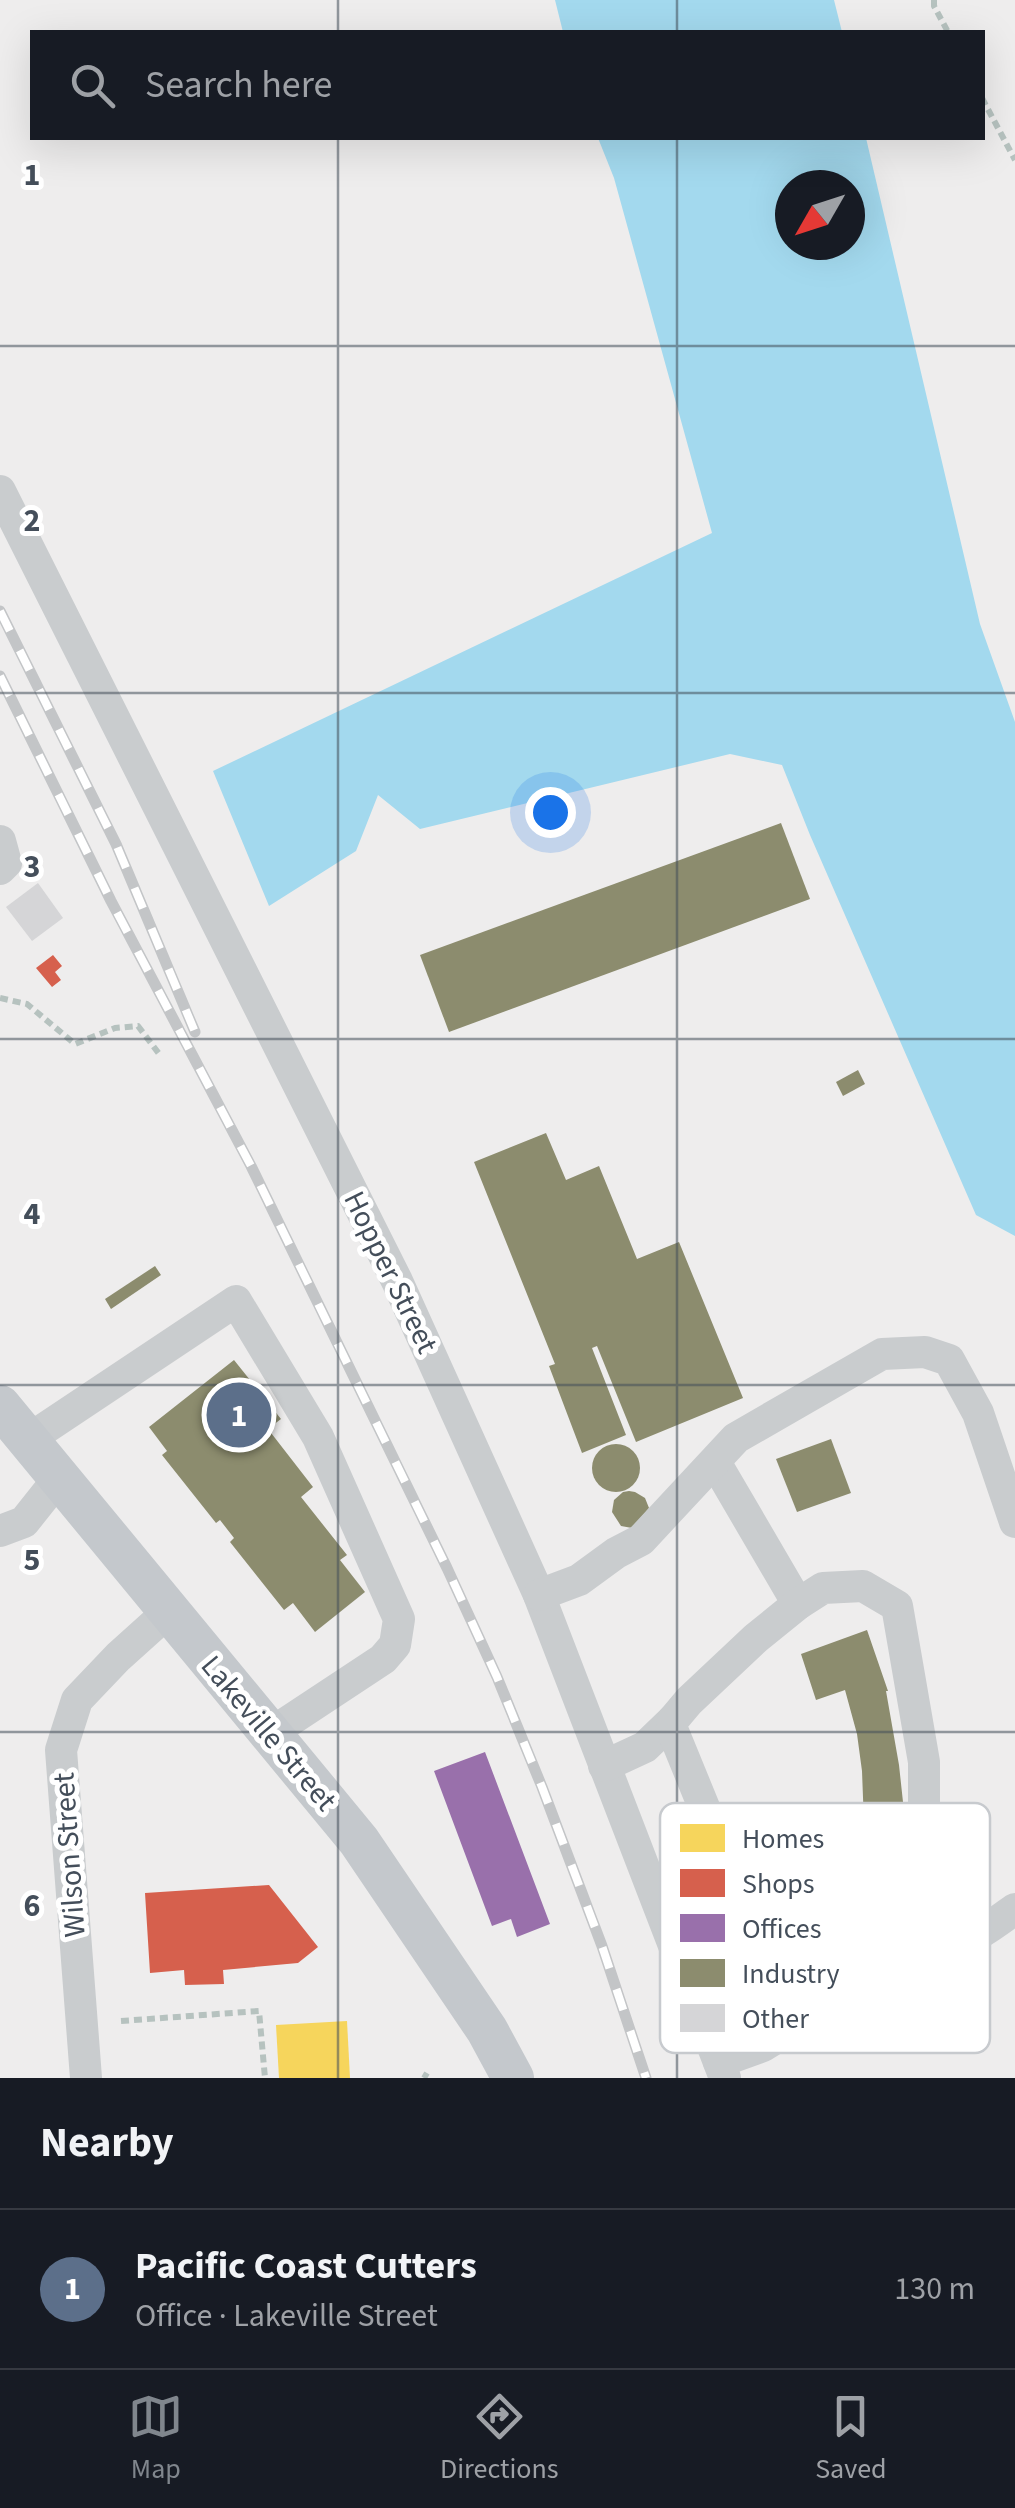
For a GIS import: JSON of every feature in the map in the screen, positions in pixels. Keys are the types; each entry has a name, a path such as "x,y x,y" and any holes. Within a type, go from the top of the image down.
{"main road":[{"name":"Lakeville Street","path":"0,1406 358,1841 487,2030 513,2078"}],"street":[{"name":"Hopper Street","path":"0,492 398,1281 538,1595 660,1907"},
{"path":"0,841 6,863 0,869"},
{"path":"29,1439 236,1301 318,1437 399,1620 395,1645 383,1658 271,1733"},
{"path":"538,1595 580,1580 641,1540 736,1438 882,1354 925,1352 949,1360 978,1413 1015,1522"},
{"path":"715,1462 798,1604"},
{"path":"0,1532 24,1522 60,1478"},
{"path":"604,1766 645,1748 689,1701 798,1604 823,1588 863,1586 897,1606 924,1762 924,1803"},
{"name":"Wilson Street","path":"86,2078 61,1750 77,1700 168,1612"},
{"path":"673,1720 672,1729 702,1803"},
{"path":"990,1926 1015,1908"},
{"path":"722,2070 751,2053"}],"path":[{"path":"934,0 947,30"},
{"path":"985,104 1015,160"},
{"path":"0,998 26,1004 75,1044 115,1028 138,1026 160,1055"},
{"path":"121,2021 260,2012 264,2078"}],"water":[{"path":"555,0 834,0 842,30 562,30"},
{"path":"599,140 866,140 980,624 1015,722 1015,1236 976,1215 782,765 730,754 420,829 378,795 356,851 269,906 213,771 712,533 614,178"}],"building: Homes":[{"path":"347,2021 350,2078 279,2078 276,2025"}],"building: Shops":[{"path":"53,955 62,966 55,972 61,980 52,987 36,968"},
{"path":"269,1885 318,1947 298,1963 223,1970 224,1984 185,1985 184,1970 150,1973 145,1893"}],"building: Offices":[{"path":"485,1752 550,1924 517,1937 511,1919 492,1926 434,1771"}],"building: Industry":[{"path":"781,823 810,899 449,1032 420,955"},
{"path":"858,1070 865,1084 843,1096 836,1082"},
{"path":"546,1133 566,1180 599,1166 637,1259 679,1242 743,1398 636,1442 597,1346 592,1348 626,1435 582,1453 549,1366 555,1364 474,1162"},
{"path":"155,1266 161,1275 111,1309 105,1299"},
{"path":"234,1360 281,1419 268,1429 313,1487 301,1497 347,1555 340,1560 365,1592 315,1632 293,1603 284,1610 230,1542 234,1538 220,1520 216,1523 162,1455 167,1451 149,1427"},
{"path":"831,1439 851,1493 797,1512 776,1459"},
{"path":"616,1444 633,1451 640,1468 633,1485 616,1492 599,1485 592,1468 599,1451"},
{"path":"629,1491 645,1498 649,1508 632,1528 621,1526 612,1512 614,1500"},
{"path":"867,1630 888,1691 903,1803 863,1803 857,1734 845,1690 816,1700 801,1654"}],"building: Other":[{"path":"38,883 63,918 32,941 6,907"}],"railway":[{"path":"0,611 116,844 195,1032"},
{"path":"0,676 111,901 251,1166 447,1568 542,1787 646,2078"}],"place":[{"name":"Pacific Coast Cutters","path":"239,1415"}]}
